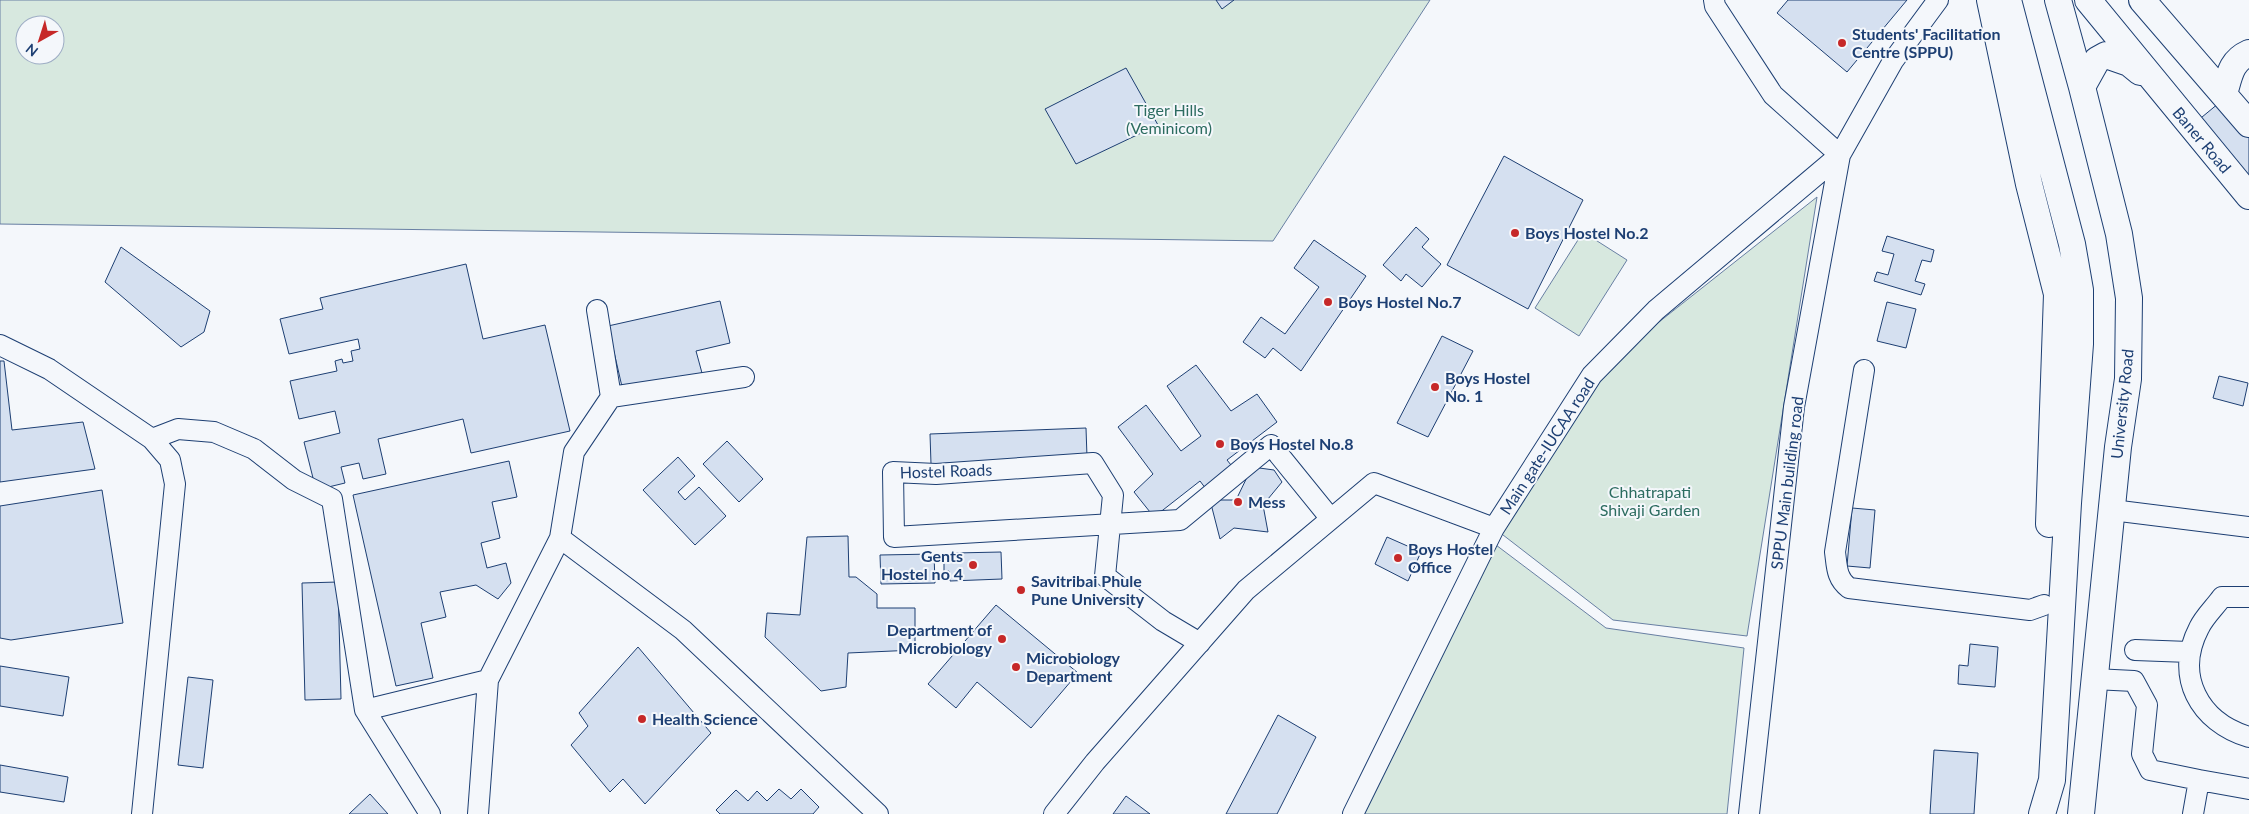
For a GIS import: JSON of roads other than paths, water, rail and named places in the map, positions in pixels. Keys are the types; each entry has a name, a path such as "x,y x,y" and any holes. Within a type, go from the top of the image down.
{"main road":[{"path":"1990,0 2029,184 2057,294 2044,605 2038,814"},
{"path":"2008,0 2072,244 2080,290 2080,344 2068,503 2052,780 2042,814"},
{"name":"University Road","path":"2058,0 2119,234 2129,298 2128,379 2118,447 2081,814"},
{"path":"2088,0 2156,85"},
{"path":"2104,0 2249,174"},
{"path":"2142,0 2249,124"},
{"path":"2151,0 2249,114"},
{"path":"2226,87 2231,67 2243,56 2249,54"},
{"path":"2082,87 2097,60 2106,55 2130,63 2156,85"},
{"name":"Baner Road","path":"2156,85 2249,196"}],"street":[{"path":"1714,0 1773,95 1840,155 1893,61 1938,0"},
{"name":"Main gate-IUCAA road","path":"1353,814 1494,528 1592,375 1656,310 1840,155"},
{"name":"SPPU Main building road","path":"1749,814 1794,407 1840,155"},
{"path":"478,814 488,680 560,538 574,452 611,397 597,310"},
{"path":"0,345 49,369 152,439 170,460 175,484 142,814"},
{"path":"1864,370 1835,552 1838,574 1842,582 1849,588 2030,610 2044,605"},
{"path":"611,397 744,377"},
{"path":"152,439 178,429 214,432 254,450 294,480 332,498 366,710 430,814"},
{"name":"Hostel Roads","path":"1111,525 1112,495 1093,463 936,474 893,472 894,537 1111,525 1180,520 1271,445 1331,519"},
{"path":"1054,814 1095,762 1246,590 1374,483 1494,528"},
{"path":"2112,510 2249,527"},
{"path":"1111,525 1106,576 1163,621 1200,643"},
{"path":"560,538 683,630 878,814"},
{"path":"2249,597 2222,597 2199,627 2189,652 2189,675 2198,701 2214,718 2234,733 2249,737"},
{"path":"2135,650 2189,652"},
{"path":"2094,679 2134,681 2147,705 2142,754 2150,770 2249,789"},
{"path":"366,710 488,680"},
{"path":"2193,814 2200,780"}],"place":[{"name":"Students' Facilitation Centre (SPPU)","path":"1842,43"},
{"name":"Boys Hostel No.2","path":"1515,233"},
{"name":"Boys Hostel No.7","path":"1328,302"},
{"name":"Boys Hostel No. 1","path":"1435,387"},
{"name":"Boys Hostel No.8","path":"1220,444"},
{"name":"Mess","path":"1238,502"},
{"name":"Boys Hostel Office","path":"1398,558"},
{"name":"Gents Hostel no 4","path":"973,565"},
{"name":"Savitribai Phule Pune University","path":"1021,590"},
{"name":"Department of Microbiology","path":"1002,639"},
{"name":"Microbiology Department","path":"1016,667"},
{"name":"Health Science","path":"642,719"}],"park label":[{"name":"Tiger Hills (Veminicom)","path":"1169,119"},
{"name":"Chhatrapati Shivaji Garden","path":"1650,501"}]}
